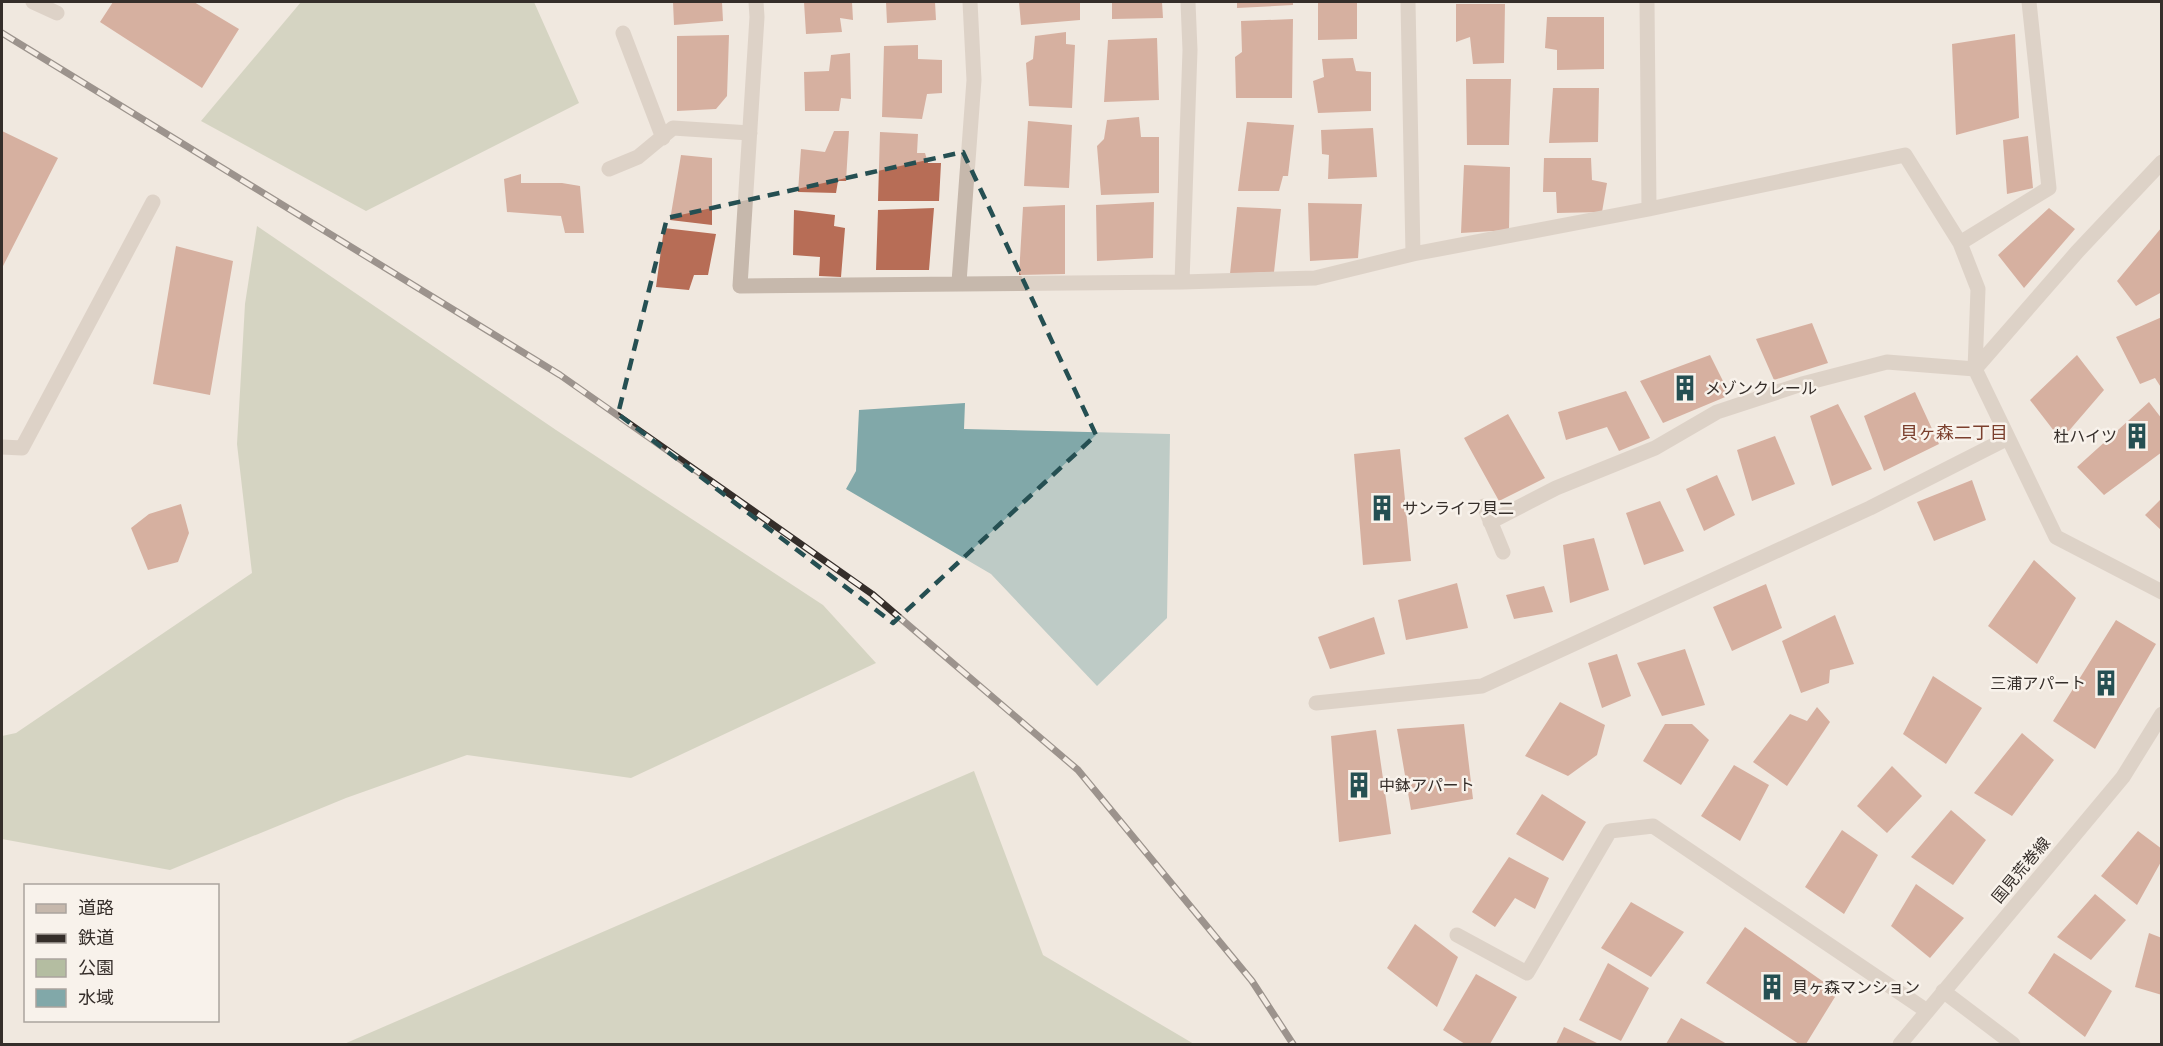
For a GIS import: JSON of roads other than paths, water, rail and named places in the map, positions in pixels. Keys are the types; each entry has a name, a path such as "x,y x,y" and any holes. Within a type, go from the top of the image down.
{"street":[{"path":"33,2 57,13"},
{"path":"756,2 757,17 740,286 959,282 1182,282 1315,278 1413,254 1649,209 1905,155 1960,243 1978,289 1975,369 2056,537 2162,592"},
{"path":"959,282 974,80 970,2"},
{"path":"1182,282 1190,50 1188,2"},
{"path":"1408,2 1413,254"},
{"path":"1647,2 1649,209"},
{"path":"1960,243 2049,188 2029,2"},
{"path":"623,33 663,138"},
{"path":"609,169 639,157 673,128 750,133"},
{"path":"1975,369 2077,252 2162,162"},
{"path":"2,447 22,448 153,202"},
{"path":"1490,522 1556,488 1655,448 1717,412 1802,384 1887,362 1975,369"},
{"path":"1316,703 1482,686 1870,508 2008,438"},
{"path":"1484,506 1503,552"},
{"name":"国見荒巻線","path":"1900,1044 2124,777 2162,714"},
{"path":"1457,935 1527,973 1610,831 1653,826 1927,1011"},
{"path":"1943,991 2013,1044"}],"water":[{"path":"965,403 964,429 1170,434 1167,618 1097,686 991,574 846,489 856,471 859,410"}],"railway":[{"path":"2,33 560,375 872,594 1078,770 1252,981 1293,1044"}],"place":[{"name":"メゾンクレール","path":"1685,388"},
{"name":"杜ハイツ","path":"2137,436"},
{"name":"サンライフ貝二","path":"1382,508"},
{"name":"三浦アパート","path":"2106,683"},
{"name":"中鉢アパート","path":"1359,785"},
{"name":"貝ヶ森マンション","path":"1772,987"}],"district":[{"name":"貝ヶ森二丁目","path":"1954,432"}]}
